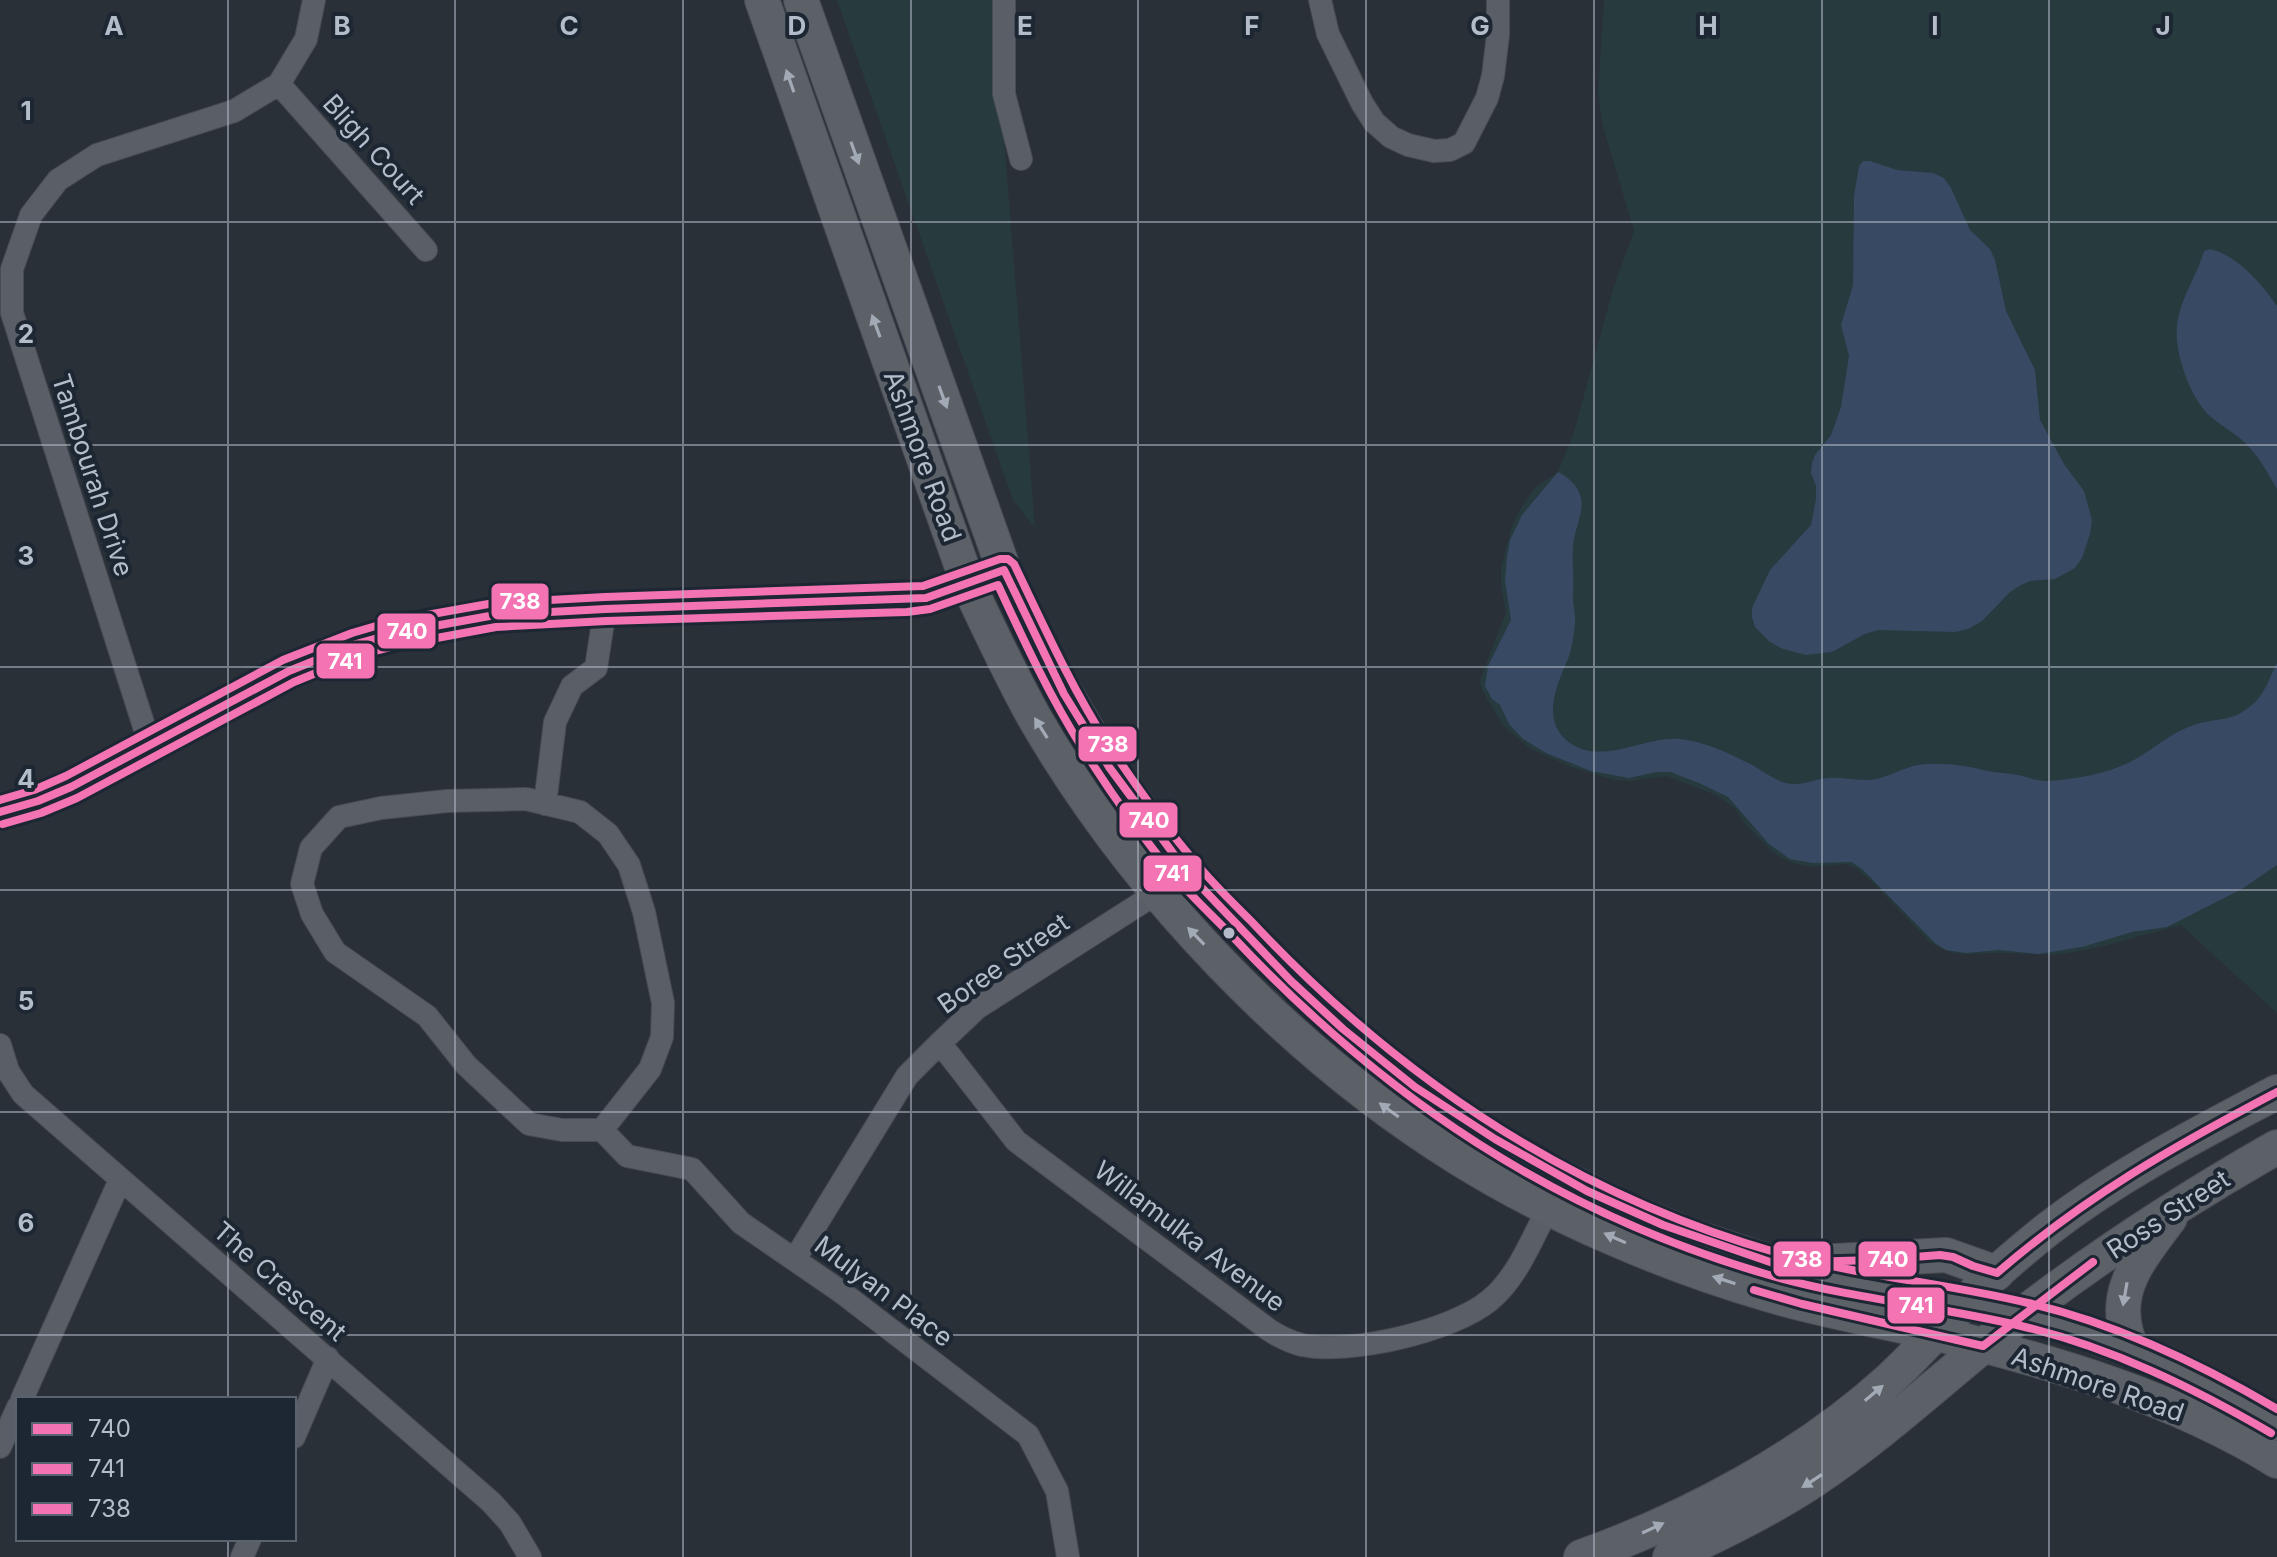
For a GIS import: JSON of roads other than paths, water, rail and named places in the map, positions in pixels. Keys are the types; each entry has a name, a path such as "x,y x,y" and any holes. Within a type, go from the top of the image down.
{"main road":[{"name":"Ashmore Road","path":"762,0 968,584 1034,716 1080,789 1157,893 1265,1006 1377,1101 1461,1160 1549,1207 1647,1252 1736,1284 1814,1306 2043,1361 2213,1426 2277,1461"},
{"name":"Ashmore Road","path":"801,0 1004,570 1054,675 1109,767 1187,872 1291,981 1343,1029 1415,1087 1530,1161 1587,1191 1663,1225 1773,1263 1858,1284 2023,1314 2066,1326 2132,1349 2209,1384 2277,1423"},
{"name":"Ross Street","path":"1581,1557 1691,1511 1809,1442 1888,1381 1964,1303 2050,1228 2173,1147 2277,1092"},
{"name":"Ross Street","path":"1670,1557 1775,1504 1813,1481 1888,1425 2023,1314 2124,1240 2277,1147"},
{"path":"2132,1349 2123,1314 2128,1281 2179,1205"},
{"path":"1773,1263 1940,1255 1997,1273"}],"street":[{"name":"Tambourah Drive","path":"150,745 12,313 12,269 31,215 58,180 97,155 234,111 279,84 306,39 314,0"},
{"path":"1004,0 1004,94 1021,159"},
{"path":"1320,0 1328,34 1374,122 1391,137 1434,151 1450,150 1464,143 1487,98 1498,35 1498,0"},
{"name":"Bligh Court","path":"279,84 426,250"},
{"path":"0,812 71,787 289,671 356,644 439,624 495,615 926,598 1004,570"},
{"path":"545,804 555,722 572,686 596,668 605,609"},
{"path":"526,799 580,812 608,834 629,865 644,912 663,1003 662,1037 650,1069 602,1130 562,1130 529,1124 466,1065 427,1016 335,952 312,914 302,884 311,848 339,817 381,808 447,801 526,799"},
{"name":"Boree Street","path":"795,1259 907,1076 977,1008 1157,893"},
{"name":"Willamulka Avenue","path":"940,1043 1016,1141 1269,1330 1284,1340 1301,1345 1341,1347 1393,1339 1451,1324 1473,1313 1505,1286 1549,1207"},
{"name":"The Crescent","path":"0,1045 8,1071 23,1094 491,1502 510,1523 530,1557"},
{"name":"Mulyan Place","path":"602,1130 627,1156 692,1169 741,1223 840,1291 1028,1435 1057,1491 1068,1557"},
{"path":"23,1397 120,1180"},
{"path":"296,1432 328,1358"},
{"path":"0,1447 16,1411"}],"water":[{"path":"1863,161 1897,170 1933,173 1944,178 1970,230 1990,249 2006,311 2035,370 2040,420 2064,464 2084,491 2092,520 2082,558 2075,568 2055,579 2021,585 1982,621 1968,629 1955,632 1878,630 1832,652 1806,655 1770,642 1755,627 1752,608 1770,570 1811,525 1816,499 1812,463 1831,435 1841,407 1849,356 1841,325 1853,285 1854,196 1859,166"},
{"path":"2210,249 2239,264 2277,306 2277,489 2250,448 2204,409 2191,388 2181,362 2178,317 2204,251"},
{"path":"1558,472 1575,486 1582,503 1573,546 1573,637 1553,709 1557,729 1577,747 1606,751 1680,739 1718,749 1777,780 1792,784 1828,778 1876,779 1921,764 1951,764 2043,781 2069,779 2114,769 2188,727 2238,714 2261,695 2277,663 2277,865 2242,889 2167,927 2038,954 1946,950 1936,944 1852,862 1812,863 1790,859 1769,844 1728,797 1670,772 1629,778 1591,771 1546,753 1523,739 1509,724 1500,705 1492,699 1485,686 1488,666 1511,620 1505,581 1510,540 1522,515"}]}
